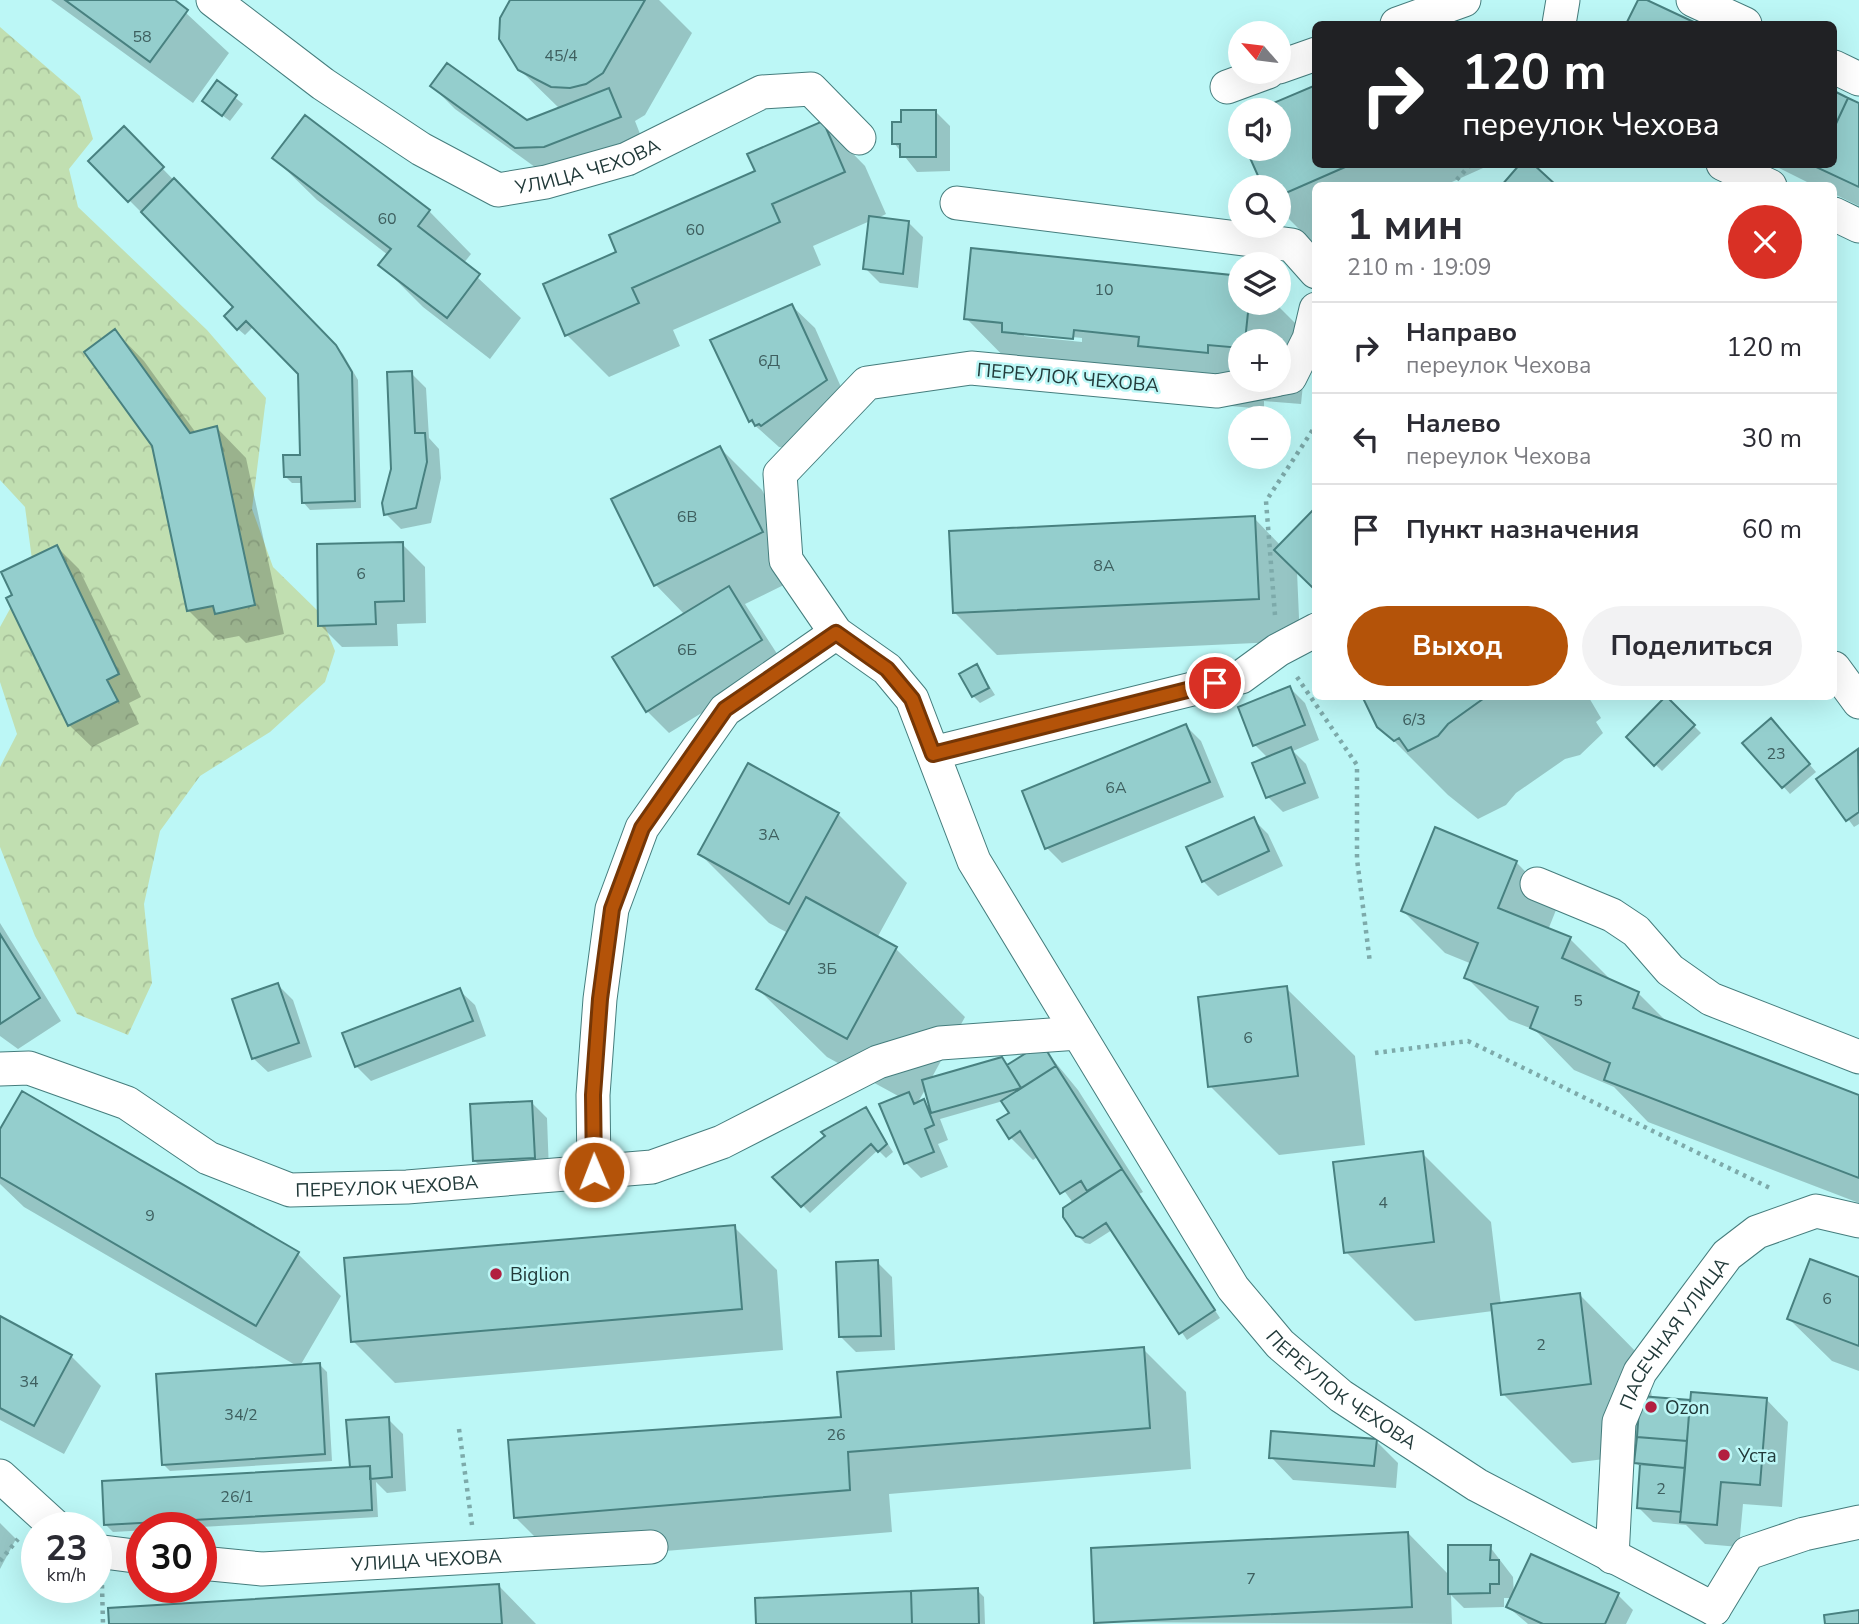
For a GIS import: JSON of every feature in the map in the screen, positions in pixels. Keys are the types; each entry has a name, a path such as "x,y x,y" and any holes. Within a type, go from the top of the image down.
{"street":[{"name":"УЛИЦА ЧЕХОВА","path":"213,0 323,84 421,149 498,190 546,182 627,159 762,92 811,89 859,138"},
{"path":"1405,21 1464,0"},
{"path":"1560,21 1563,0"},
{"path":"1693,0 1738,21"},
{"path":"1292,63 1312,56"},
{"path":"1837,68 1859,79"},
{"path":"1227,87 1235,84"},
{"path":"1732,168 1761,182"},
{"path":"957,204 1292,245 1312,268"},
{"path":"1837,215 1859,226"},
{"name":"ПЕРЕУЛОК ЧЕХОВА","path":"1291,375 1309,339 1312,326"},
{"name":"ПЕРЕУЛОК ЧЕХОВА","path":"1228,389 1217,391 971,368 867,383 780,474 786,560 836,633 887,669 912,699 974,861 1233,1289 1280,1344 1341,1396 1477,1485 1716,1616"},
{"path":"933,754 1241,677 1278,649 1312,632"},
{"path":"594,1172 593,1095 600,999 612,909 642,828 725,709 836,633"},
{"path":"1837,672 1859,702"},
{"path":"1537,884 1620,920 1636,931 1670,970 1711,999 1859,1057"},
{"name":"ПЕРЕУЛОК ЧЕХОВА","path":"0,1069 29,1068 127,1103 208,1158 290,1190 408,1187 652,1167 722,1142 878,1062 940,1043 1078,1033"},
{"path":"1816,1211 1859,1221"},
{"name":"ПАСЕЧНАЯ УЛИЦА","path":"1612,1557 1619,1422 1640,1372 1727,1255 1757,1232 1816,1211"},
{"path":"0,1476 39,1512"},
{"path":"1716,1616 1748,1553 1804,1534 1859,1522"},
{"name":"УЛИЦА ЧЕХОВА","path":"217,1565 262,1569 651,1547"}],"path":[{"path":"1455,182 1467,168"},
{"path":"1312,431 1266,502 1278,649 1312,699"},
{"path":"1313,700 1357,765 1357,859 1370,963"},
{"path":"1375,1053 1468,1041 1816,1211"},
{"path":"459,1429 476,1557"}],"green space":[{"path":"0,27 80,96 93,139 69,169 78,207 207,330 266,398 252,509 273,567 320,613 335,651 325,682 270,732 200,776 160,831 144,904 152,983 128,1035 77,1014 35,936 0,847 0,767 17,734 0,682 0,627 33,567 25,507 0,480"}],"building":[{"path":"65,0 175,0 188,10 150,62"},
{"path":"510,0 645,0 603,73 586,84 570,88 551,87 518,70 499,39 500,18"},
{"path":"1638,0 1647,0 1692,21 1628,21"},
{"path":"447,63 527,120 609,88 621,117 544,147 515,148 430,86"},
{"path":"217,80 237,95 222,116 202,101"},
{"path":"1312,87 1312,168 1343,168 1291,191 1291,175 1258,175 1251,161 1291,161 1291,98 1285,98"},
{"path":"1837,92 1848,98 1837,122"},
{"path":"1848,98 1859,103 1859,187 1818,168 1837,168 1837,122"},
{"path":"901,110 936,110 936,157 900,157 900,144 892,144 892,122 901,122"},
{"path":"305,115 430,210 418,226 480,274 447,318 378,265 391,249 272,158"},
{"path":"823,121 845,172 772,204 780,222 632,288 639,303 565,336 543,284 616,252 609,235 755,171 747,154"},
{"path":"124,126 164,167 128,202 88,161"},
{"path":"1517,168 1537,168 1553,182 1504,182"},
{"path":"174,178 336,345 352,372 355,501 302,503 301,477 284,477 283,455 300,455 298,374 246,321 237,330 224,316 233,307 141,212"},
{"path":"869,216 909,221 903,274 863,269"},
{"path":"971,248 1228,275 1228,315 1248,315 1246,329 1228,329 1228,347 1208,345 1208,353 1138,346 1139,337 1074,330 1073,339 1002,332 1002,323 964,319"},
{"path":"792,304 827,380 761,426 755,426 752,420 749,422 710,340"},
{"path":"115,329 190,433 217,426 255,605 215,614 213,606 187,611 152,446 84,352"},
{"path":"412,371 415,433 425,433 427,462 416,508 384,515 382,503 391,469 387,372"},
{"path":"720,446 763,532 654,586 611,499"},
{"path":"1312,511 1312,587 1274,550"},
{"path":"1255,516 1259,599 953,613 949,531"},
{"path":"403,542 404,601 375,602 376,624 318,626 317,544"},
{"path":"57,545 119,674 107,680 118,701 68,726 6,598 12,595 1,572"},
{"path":"729,586 762,640 646,712 612,657"},
{"path":"977,664 989,688 972,697 959,674"},
{"path":"1290,686 1305,725 1253,746 1238,707"},
{"path":"1364,700 1481,700 1448,724 1438,736 1408,751 1399,738 1394,741 1377,727"},
{"path":"1662,700 1670,700 1695,725 1654,766 1626,737"},
{"path":"1771,718 1810,764 1782,788 1742,743"},
{"path":"1186,724 1210,782 1045,849 1022,791"},
{"path":"1291,747 1305,783 1266,798 1252,763"},
{"path":"1858,749 1859,812 1846,821 1816,779"},
{"path":"748,763 839,813 789,904 698,854"},
{"path":"1254,817 1269,851 1202,882 1186,847"},
{"path":"1435,827 1517,861 1498,908 1571,937 1562,958 1639,992 1633,1008 1859,1095 1859,1178 1604,1080 1610,1063 1530,1028 1538,1007 1464,978 1478,943 1401,911"},
{"path":"806,897 897,947 847,1039 756,989"},
{"path":"0,934 40,998 0,1024"},
{"path":"278,983 299,1043 252,1059 232,999"},
{"path":"1287,986 1298,1076 1208,1087 1198,997"},
{"path":"460,988 473,1021 355,1067 342,1033"},
{"path":"1042,1043 1056,1066 1021,1088 1007,1065"},
{"path":"1002,1057 1021,1088 931,1113 922,1080"},
{"path":"1056,1066 1122,1169 1087,1191 1081,1181 1060,1194 1020,1131 1009,1139 997,1120 1009,1113 1001,1101"},
{"path":"22,1091 299,1252 256,1326 0,1177 0,1129"},
{"path":"909,1092 914,1104 924,1099 934,1125 925,1129 934,1152 904,1164 879,1104"},
{"path":"532,1101 535,1158 473,1161 470,1104"},
{"path":"866,1107 887,1144 878,1152 871,1144 801,1207 772,1177 825,1136 821,1132"},
{"path":"1423,1151 1434,1242 1344,1253 1333,1162"},
{"path":"1122,1169 1215,1310 1179,1334 1106,1223 1083,1238 1076,1236 1063,1217 1063,1208"},
{"path":"735,1225 742,1309 351,1342 344,1258"},
{"path":"1810,1259 1859,1277 1859,1346 1787,1319"},
{"path":"878,1260 881,1336 839,1337 836,1262"},
{"path":"1580,1293 1591,1384 1501,1395 1491,1304"},
{"path":"0,1316 72,1355 34,1426 0,1408"},
{"path":"1144,1347 1150,1428 848,1452 850,1490 514,1518 508,1440 841,1417 837,1372"},
{"path":"320,1363 325,1454 162,1465 156,1374"},
{"name":"Уста","path":"1691,1392 1767,1398 1760,1485 1721,1482 1717,1525 1680,1522"},
{"path":"1640,1396 1690,1400 1687,1441 1637,1437"},
{"path":"389,1417 392,1477 370,1479 370,1466 350,1467 346,1420"},
{"path":"1271,1431 1377,1439 1374,1466 1269,1458"},
{"path":"1637,1437 1687,1441 1685,1468 1634,1463"},
{"path":"1640,1464 1685,1468 1681,1512 1637,1508"},
{"path":"370,1466 372,1510 217,1519 217,1512 126,1512 126,1524 112,1525 112,1512 103,1512 102,1481"},
{"path":"1408,1532 1412,1607 1094,1623 1091,1548"},
{"path":"1448,1545 1491,1545 1490,1560 1499,1560 1499,1584 1490,1584 1490,1593 1448,1594"},
{"path":"1531,1554 1619,1593 1605,1624 1543,1624 1506,1607"},
{"path":"499,1584 502,1624 109,1624 108,1608"},
{"path":"978,1588 979,1624 912,1624 911,1591"},
{"path":"911,1591 912,1624 756,1624 755,1598"},
{"path":"1859,1610 1859,1624 1825,1624 1824,1615"}],"place":[{"name":"Biglion","path":"496,1274"},
{"name":"Ozon","path":"1651,1407"},
{"name":"Уста","path":"1724,1455"}],"route":[{"path":"594,1172 593,1095 600,999 612,909 642,828 725,709 836,633 887,669 912,699 933,754 1215,683"}]}
